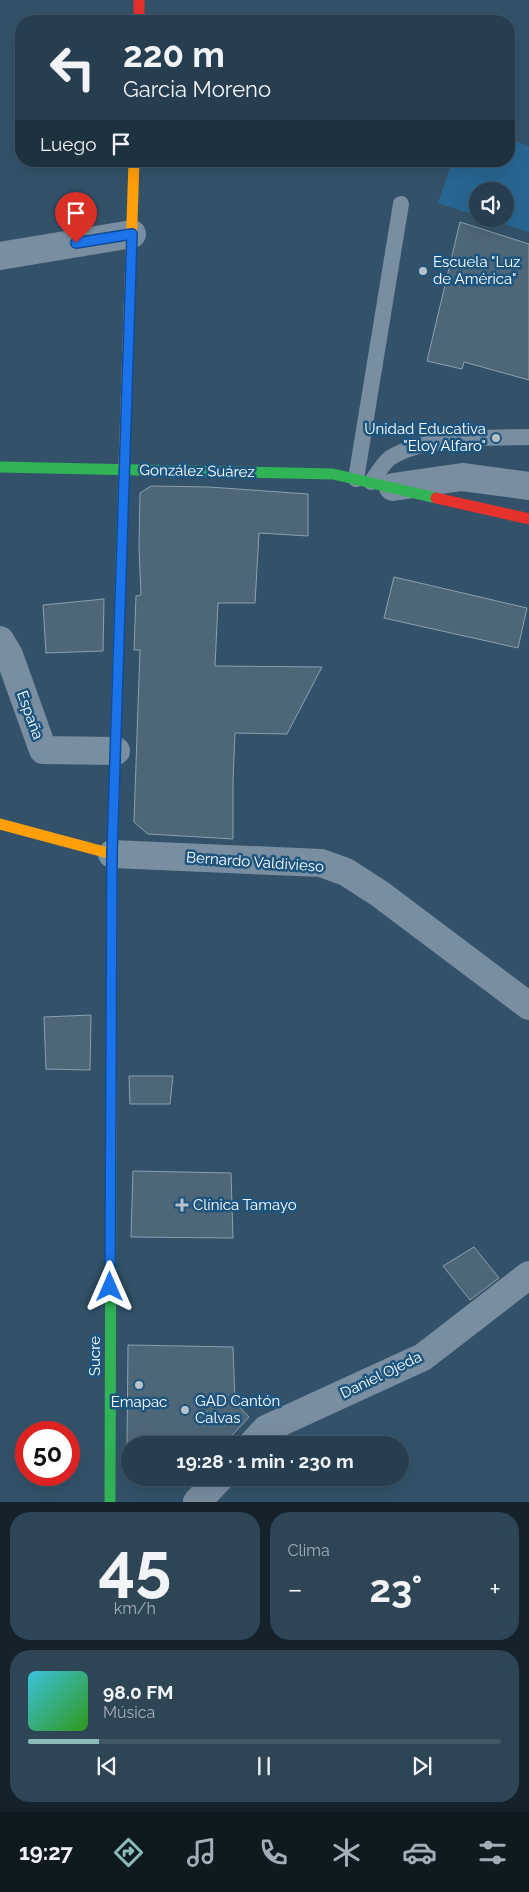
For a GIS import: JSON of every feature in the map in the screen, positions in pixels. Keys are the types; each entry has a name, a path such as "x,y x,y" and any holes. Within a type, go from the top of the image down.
{"main road":[{"path":"139,15 140,0"},
{"name":"Sucre","path":"110,1502 112,854 134,167"},
{"name":"González Suárez","path":"0,467 333,474 529,519"},
{"name":"Bernardo Valdivieso","path":"0,824 112,854"}],"street":[{"path":"0,256 132,234"},
{"name":"González Suárez","path":"373,483 462,477 529,486"},
{"name":"España","path":"0,640 9,655 43,750 116,750"},
{"name":"Bernardo Valdivieso","path":"112,854 321,863 346,872 380,894 529,1006"},
{"name":"Daniel Ojeda","path":"259,1436 266,1429 423,1357 529,1275"},
{"path":"197,1502 212,1486"}],"lane":[{"path":"373,483 401,204"},
{"path":"373,483 389,458 417,446 464,439 529,437"}],"shaded area":[{"path":"515,141 529,146 529,232 513,227 514,182 469,182 469,213 438,203 450,167 515,167"}],"building":[{"path":"460,222 469,225 469,227 476,227 529,244 529,380 464,362 462,369 427,361"},
{"path":"151,486 209,487 308,494 308,536 259,533 255,603 218,603 215,666 322,667 287,734 235,733 233,839 148,834 134,822 140,650 134,650 136,596 141,595 139,547 140,493"},
{"path":"394,577 527,608 518,648 384,618"},
{"path":"104,599 103,651 46,653 43,605"},
{"path":"91,1015 90,1070 46,1069 44,1017"},
{"path":"129,1076 173,1076 170,1104 130,1104"},
{"name":"Clínica Tamayo","path":"133,1171 231,1173 233,1238 131,1237"},
{"path":"474,1247 499,1278 470,1300 443,1266"},
{"name":"GAD Cantón Calvas","path":"128,1345 233,1347 235,1402 249,1417 231,1436 127,1436"}],"traffic: fast":[{"path":"114,792 124,466"},
{"path":"0,467 333,474 436,498"},
{"path":"110,1502 111,1154"}],"traffic: slow":[{"path":"124,466 134,167"},
{"path":"111,1154 114,792"},
{"path":"0,824 112,854"}],"traffic: jam":[{"path":"139,0 139,15"},
{"path":"436,498 529,519"}],"place":[{"name":"Escuela \"Luz de América\"","path":"423,271"},
{"name":"Unidad Educativa \"Eloy Alfaro\"","path":"496,438"},
{"name":"Clínica Tamayo","path":"182,1205"},
{"name":"Emapac","path":"139,1385"},
{"name":"GAD Cantón Calvas","path":"185,1410"}],"route":[{"path":"76,243 132,234 112,854 110,1287"}]}
